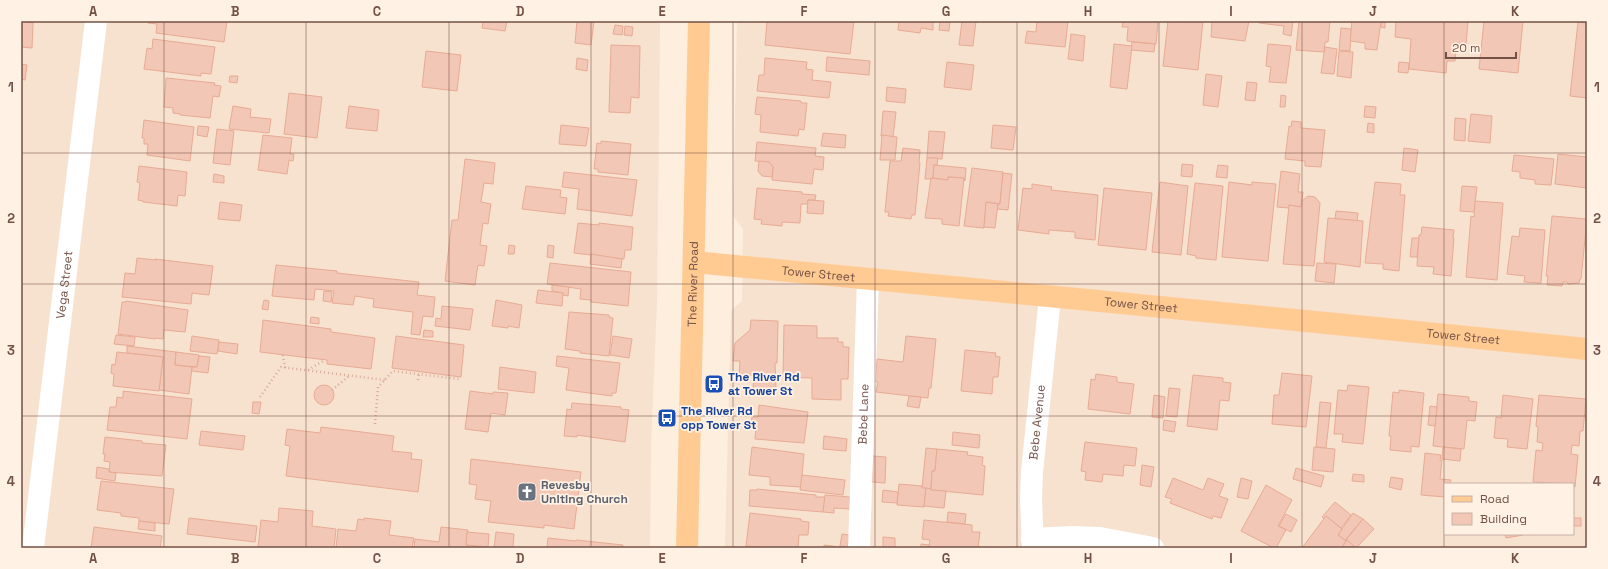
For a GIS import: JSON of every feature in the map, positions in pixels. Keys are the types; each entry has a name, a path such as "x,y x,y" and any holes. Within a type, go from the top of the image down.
{"main road":[{"name":"The River Road","path":"687,548 699,21"},
{"name":"Tower Street","path":"694,262 1587,349"}],"street":[{"name":"Vega Street","path":"33,548 96,21"},
{"name":"Bebe Lane","path":"860,548 868,279"},
{"name":"Bebe Avenue","path":"1032,544 1032,472 1050,297"},
{"path":"1032,544 1072,537 1100,538 1154,548"}],"path":[{"path":"283,355 285,368"},
{"path":"308,370 325,360"},
{"path":"260,397 281,367 385,380"},
{"path":"374,424 378,386 393,371 459,379"},
{"path":"418,380 419,374"},
{"path":"332,390 350,375"}],"shaded area":[{"path":"21,21 660,21 657,301 651,444 650,548 21,548"},
{"path":"737,21 1587,21 1587,548 725,548 731,311 742,301 743,229 733,216"}],"building":[{"path":"21,21 33,23 32,48 21,47"},
{"path":"148,21 227,21 224,42 156,33 157,24 148,23"},
{"path":"483,21 507,21 505,31 482,28"},
{"path":"577,21 594,21 591,45 575,43"},
{"path":"767,21 854,21 850,54 765,45"},
{"path":"899,21 933,21 933,30 921,28 920,33 898,30"},
{"path":"940,21 950,21 949,31 939,30"},
{"path":"962,21 976,21 973,46 959,45"},
{"path":"1037,21 1068,21 1065,47 1025,43 1027,31 1036,32"},
{"path":"1123,21 1158,21 1156,44 1127,41 1128,27 1122,27"},
{"path":"1168,21 1203,21 1198,70 1163,66"},
{"path":"1212,21 1249,21 1245,41 1211,37"},
{"path":"1259,21 1293,21 1291,36 1283,34 1284,26 1259,23"},
{"path":"1299,21 1330,21 1328,42 1325,42 1324,52 1296,50"},
{"path":"1352,21 1381,21 1377,50 1365,49 1365,43 1350,41"},
{"path":"1381,21 1385,21 1385,28 1381,27"},
{"path":"1396,21 1468,21 1466,45 1457,43 1455,61 1447,61 1446,73 1409,69 1411,39 1395,37"},
{"path":"1484,21 1523,21 1518,73 1479,69"},
{"path":"1578,22 1587,23 1587,98 1570,96"},
{"path":"615,25 623,26 622,35 613,34"},
{"path":"625,26 633,27 632,36 624,35"},
{"path":"1341,28 1351,29 1350,51 1339,50"},
{"path":"1071,34 1085,36 1083,61 1068,59"},
{"path":"153,39 215,47 211,74 201,73 201,76 144,69 147,48 152,49"},
{"path":"1132,42 1155,44 1154,52 1131,50"},
{"path":"1114,44 1132,46 1127,89 1110,87"},
{"path":"1268,44 1291,46 1286,83 1269,82 1271,67 1266,66"},
{"path":"611,45 640,46 639,98 631,97 630,113 609,112"},
{"path":"1325,47 1337,49 1334,74 1321,73"},
{"path":"426,51 461,55 457,91 422,87"},
{"path":"1339,51 1353,52 1351,78 1337,76"},
{"path":"827,57 870,61 869,75 826,71"},
{"path":"577,58 588,60 587,71 576,69"},
{"path":"765,58 807,62 806,69 813,70 812,80 831,82 829,98 757,91 759,75 764,75"},
{"path":"947,62 974,65 971,90 944,87"},
{"path":"1399,62 1409,63 1408,73 1398,72"},
{"path":"21,64 27,65 25,80 21,79"},
{"path":"1206,74 1222,76 1218,107 1203,105"},
{"path":"230,76 238,76 237,83 229,82"},
{"path":"166,78 215,83 214,85 221,86 219,97 213,96 210,118 180,115 173,113 173,108 164,107"},
{"path":"1247,82 1257,83 1255,101 1245,100"},
{"path":"887,87 906,89 905,103 886,101"},
{"path":"289,93 322,97 317,138 284,134"},
{"path":"1281,95 1286,96 1285,107 1280,107"},
{"path":"757,97 801,101 801,103 807,103 804,130 799,129 798,136 760,132 761,115 755,114"},
{"path":"233,106 251,109 250,117 271,119 269,133 229,129"},
{"path":"349,106 379,110 377,131 346,128"},
{"path":"1365,106 1376,107 1375,118 1364,117"},
{"path":"883,111 896,112 893,137 881,136"},
{"path":"1471,114 1492,116 1490,143 1468,141"},
{"path":"1455,118 1466,119 1465,141 1454,140"},
{"path":"144,120 194,127 190,161 147,155 148,144 144,144 144,138 142,138"},
{"path":"1292,121 1301,122 1301,128 1325,130 1321,167 1305,166 1305,161 1285,159 1289,126 1291,127"},
{"path":"1368,123 1374,124 1374,133 1367,132"},
{"path":"561,125 589,128 586,146 559,144"},
{"path":"993,125 1016,127 1013,150 991,148"},
{"path":"198,126 209,127 207,137 197,135"},
{"path":"217,129 234,131 230,165 213,163"},
{"path":"929,131 945,132 942,159 927,158"},
{"path":"823,133 846,135 845,148 821,146"},
{"path":"263,135 292,138 290,154 294,154 293,161 289,160 287,174 258,170"},
{"path":"882,135 897,137 895,160 880,160"},
{"path":"601,141 631,144 628,175 598,172 598,169 594,169 597,143 601,144"},
{"path":"757,142 816,148 815,156 824,157 823,170 814,169 812,184 772,180 773,167 769,162 755,161"},
{"path":"903,148 920,150 915,215 912,215 911,219 888,216 889,212 885,212 890,161 901,161"},
{"path":"1404,148 1418,150 1415,172 1402,170"},
{"path":"1558,154 1587,157 1587,188 1555,184"},
{"path":"1514,155 1554,159 1551,185 1535,184 1535,180 1520,178 1520,172 1512,171"},
{"path":"927,158 938,158 937,165 934,165 933,178 931,179 925,179"},
{"path":"465,159 495,163 493,184 484,183 481,202 491,204 488,224 483,223 480,245 487,246 484,266 478,265 475,285 445,281 452,220 458,220"},
{"path":"759,161 769,162 773,167 772,177 762,176 758,171"},
{"path":"1182,164 1193,165 1192,177 1181,176"},
{"path":"934,165 966,168 965,181 964,178 948,177 948,180 933,178"},
{"path":"1218,165 1228,166 1227,178 1216,177"},
{"path":"139,166 187,172 185,196 178,195 177,206 143,202 138,200 140,183 137,182"},
{"path":"972,168 1003,172 1000,204 986,202 984,228 964,226"},
{"path":"1281,171 1300,174 1298,192 1303,192 1301,207 1289,205 1289,208 1277,207"},
{"path":"564,172 637,180 632,216 577,209 579,189 562,187"},
{"path":"1003,173 1012,174 1008,210 997,209 998,204 1000,204"},
{"path":"214,174 224,176 224,183 213,182"},
{"path":"948,177 964,178 959,226 942,224 942,219 925,218 931,178 948,180"},
{"path":"1160,182 1188,186 1181,255 1152,252"},
{"path":"1229,182 1252,185 1252,182 1276,184 1268,261 1222,257"},
{"path":"1375,182 1401,184 1400,195 1405,195 1399,271 1383,269 1383,264 1365,263"},
{"path":"1195,183 1223,186 1216,260 1196,258 1196,256 1187,254"},
{"path":"1032,184 1052,187 1051,190 1098,195 1095,240 1075,238 1075,232 1049,230 1049,234 1018,230 1023,188 1032,189"},
{"path":"526,186 561,190 560,197 567,198 565,214 522,209"},
{"path":"1462,186 1477,187 1474,212 1460,211"},
{"path":"757,188 802,192 802,194 816,195 815,200 808,200 808,204 801,204 800,223 782,222 782,226 761,224 762,220 754,219"},
{"path":"1104,188 1152,193 1146,250 1098,245"},
{"path":"1308,196 1315,197 1320,203 1314,266 1283,264 1289,205 1301,207 1302,201"},
{"path":"808,200 824,201 823,214 807,213"},
{"path":"1475,201 1503,203 1497,280 1466,277 1471,216 1474,217"},
{"path":"220,202 242,205 240,221 218,219"},
{"path":"986,202 998,204 995,228 984,227"},
{"path":"1336,211 1358,213 1357,221 1335,219"},
{"path":"1552,216 1587,219 1581,279 1579,283 1568,284 1567,282 1563,282 1562,286 1547,285 1548,276 1546,276"},
{"path":"1328,218 1363,221 1360,267 1324,262"},
{"path":"578,223 599,225 599,223 633,227 631,250 625,250 624,259 574,253"},
{"path":"1422,227 1454,230 1451,276 1433,274 1434,267 1417,266 1419,235 1421,235"},
{"path":"1520,228 1545,230 1541,283 1524,282 1525,276 1507,274 1512,236 1519,237"},
{"path":"1412,238 1419,238 1417,257 1410,257"},
{"path":"509,245 515,246 514,254 508,254"},
{"path":"548,245 554,246 553,258 547,257"},
{"path":"591,254 622,259 621,268 590,264"},
{"path":"137,258 213,266 209,295 192,293 191,304 122,297 125,273 135,274"},
{"path":"550,263 631,272 628,306 591,302 591,300 580,299 581,289 547,284"},
{"path":"1317,263 1336,264 1334,283 1315,281"},
{"path":"276,265 337,271 337,273 419,282 417,295 435,297 433,317 423,316 420,335 411,334 413,312 373,307 374,299 355,296 353,305 332,303 334,291 315,289 314,300 272,296"},
{"path":"552,285 569,287 568,296 563,295 563,293 552,291"},
{"path":"538,290 563,293 562,306 536,303"},
{"path":"324,291 332,292 331,302 323,301"},
{"path":"264,300 269,301 268,310 262,309"},
{"path":"496,300 522,305 519,328 492,326"},
{"path":"126,301 188,310 185,332 164,330 163,339 118,334 122,302"},
{"path":"442,306 473,309 470,330 435,326 436,318 441,319"},
{"path":"569,312 609,315 609,317 613,318 609,356 580,353 580,351 565,349"},
{"path":"311,317 319,318 319,324 310,323"},
{"path":"263,320 331,329 331,332 375,338 371,369 327,364 327,360 260,352"},
{"path":"751,320 778,321 777,363 775,363 776,389 772,393 757,392 753,388 754,375 739,375 740,361 733,361 735,343 750,330"},
{"path":"784,325 817,326 817,338 838,338 838,342 843,342 843,347 849,347 848,379 841,379 841,400 812,399 812,378 783,377"},
{"path":"424,330 433,331 433,337 423,337"},
{"path":"116,335 135,337 134,346 114,344"},
{"path":"192,336 219,340 217,354 190,351"},
{"path":"396,336 464,345 461,377 392,368"},
{"path":"613,336 632,339 629,358 610,355"},
{"path":"906,336 936,339 931,388 929,388 928,398 876,392 878,382 875,381 877,359 903,362"},
{"path":"219,342 238,344 237,354 218,351"},
{"path":"127,346 176,352 175,365 192,367 189,394 159,390 163,357 127,353"},
{"path":"965,350 996,353 995,356 1000,357 998,377 993,377 992,394 961,391"},
{"path":"117,352 163,357 159,391 113,386 114,374 111,373 112,364 115,365"},
{"path":"176,352 199,355 197,367 175,365"},
{"path":"199,356 210,357 208,373 192,371 192,367 197,367"},
{"path":"557,356 620,363 616,393 612,393 612,396 566,390 569,368 556,366"},
{"path":"500,367 536,372 534,393 498,389"},
{"path":"1282,373 1312,376 1306,427 1272,424 1274,395 1279,395"},
{"path":"1096,374 1117,377 1117,382 1134,384 1130,414 1088,409 1091,379 1095,380"},
{"path":"1193,375 1223,378 1223,382 1231,383 1229,401 1220,400 1217,430 1187,426"},
{"path":"324,385 331,388 334,395 331,402 324,405 317,402 314,395 317,388"},
{"path":"1348,385 1369,387 1363,444 1342,442 1343,434 1334,434 1338,390 1347,391"},
{"path":"1169,388 1180,389 1177,417 1166,416"},
{"path":"1399,390 1424,393 1419,447 1411,446 1411,452 1390,450 1391,436 1389,436 1393,392 1399,393"},
{"path":"123,391 192,399 187,439 107,430 110,407 116,407 117,397 123,398"},
{"path":"470,391 493,394 493,392 508,393 505,415 491,413 488,432 465,429"},
{"path":"1438,394 1469,397 1469,401 1477,402 1475,421 1467,420 1464,449 1433,446"},
{"path":"1154,395 1165,397 1163,418 1152,417"},
{"path":"1503,395 1533,399 1527,449 1507,447 1508,439 1494,438 1496,417 1501,418"},
{"path":"1539,395 1586,399 1583,431 1580,431 1579,446 1572,445 1571,454 1578,455 1575,487 1574,483 1533,482 1536,450 1542,451 1543,443 1537,442 1538,427 1536,426"},
{"path":"909,396 921,397 919,408 907,406"},
{"path":"253,402 261,402 259,414 252,413"},
{"path":"1320,402 1331,403 1326,448 1316,447"},
{"path":"572,403 621,407 621,409 629,410 625,442 577,435 577,437 564,436 567,409 571,410"},
{"path":"759,405 808,412 804,443 755,439 756,427 751,427 752,417 758,417"},
{"path":"1430,406 1437,407 1435,426 1428,425"},
{"path":"1164,420 1176,422 1174,432 1163,430"},
{"path":"321,427 394,436 392,451 412,453 411,459 422,460 418,492 286,476 290,446 285,445 287,429 320,433"},
{"path":"201,431 245,436 243,450 199,445"},
{"path":"953,432 980,435 979,448 952,445"},
{"path":"824,436 847,439 846,451 823,449"},
{"path":"105,437 166,445 162,476 109,472 110,462 104,461 105,454 103,454"},
{"path":"1085,442 1137,448 1135,466 1124,465 1123,476 1103,474 1102,482 1085,480 1086,472 1081,471"},
{"path":"752,447 804,454 801,487 770,485 770,477 749,475"},
{"path":"1314,447 1335,449 1333,472 1312,470"},
{"path":"1443,447 1461,449 1460,461 1442,459"},
{"path":"926,448 937,449 935,471 932,471 931,489 922,488"},
{"path":"937,449 968,452 967,455 983,457 982,465 985,466 983,495 931,490 932,471 935,471"},
{"path":"1425,453 1441,455 1440,460 1442,460 1440,479 1451,480 1450,483 1444,483 1444,497 1421,495"},
{"path":"872,456 886,457 885,483 872,482"},
{"name":"Revesby Uniting Church","path":"471,459 581,472 574,529 544,525 544,528 488,522 491,501 475,499 477,485 469,484"},
{"path":"1142,465 1154,467 1151,487 1140,485"},
{"path":"97,467 109,469 109,472 116,473 115,481 96,478"},
{"path":"1296,468 1324,476 1321,487 1293,479"},
{"path":"1353,474 1364,475 1364,482 1352,481"},
{"path":"802,475 845,480 843,495 800,490"},
{"path":"1391,477 1403,479 1401,490 1389,487"},
{"path":"1173,478 1203,490 1208,478 1224,484 1219,496 1228,499 1221,518 1213,516 1212,519 1170,503 1172,499 1165,497"},
{"path":"1241,478 1252,481 1248,499 1237,497"},
{"path":"101,481 174,489 169,524 139,521 139,518 121,516 121,513 97,510"},
{"path":"899,484 922,486 922,488 926,488 924,507 897,505"},
{"path":"1266,485 1292,500 1278,526 1286,530 1276,548 1241,531"},
{"path":"926,488 931,490 946,491 944,508 924,506"},
{"path":"757,489 825,497 823,512 749,506 750,490"},
{"path":"883,490 898,492 897,503 882,502"},
{"path":"825,495 850,497 850,509 834,508 834,513 823,512"},
{"path":"1335,502 1351,515 1341,528 1326,516 1324,519 1322,517"},
{"path":"279,508 313,511 312,526 336,529 334,548 258,548 261,520 278,522"},
{"path":"948,512 966,514 965,524 947,522"},
{"path":"750,513 801,519 801,521 809,522 808,535 799,535 798,548 746,546"},
{"path":"1353,513 1363,519 1345,540 1338,535"},
{"path":"1286,514 1297,520 1291,532 1279,526"},
{"path":"1326,516 1342,529 1338,535 1346,541 1341,548 1302,548"},
{"path":"189,518 257,526 255,542 187,534"},
{"path":"364,518 391,521 389,535 414,538 412,548 336,548 338,529 356,531 358,519 364,520"},
{"path":"1574,518 1581,518 1581,526 1574,526"},
{"path":"1363,519 1374,529 1356,548 1346,540"},
{"path":"924,520 972,525 972,532 980,532 978,548 929,548 930,540 922,539"},
{"path":"139,521 155,523 155,531 138,529"},
{"path":"94,527 162,536 160,548 91,548"},
{"path":"441,527 468,530 466,545 491,548 414,548 415,539 439,542"},
{"path":"467,532 489,534 488,547 466,545"},
{"path":"496,532 514,534 513,548 494,548"},
{"path":"842,534 849,535 848,547 840,546"},
{"path":"1505,535 1523,535 1506,538"},
{"path":"883,537 895,538 895,548 883,548"},
{"path":"548,538 623,545 622,548 547,548"},
{"path":"1347,540 1356,548 1341,548"},
{"path":"921,544 929,545 929,548 921,548"},
{"path":"824,545 848,548 824,548"}],"place":[{"name":"The River Rd at Tower St","path":"714,384"},
{"name":"The River Rd opp Tower St","path":"667,418"},
{"name":"Revesby Uniting Church","path":"527,492"}]}
